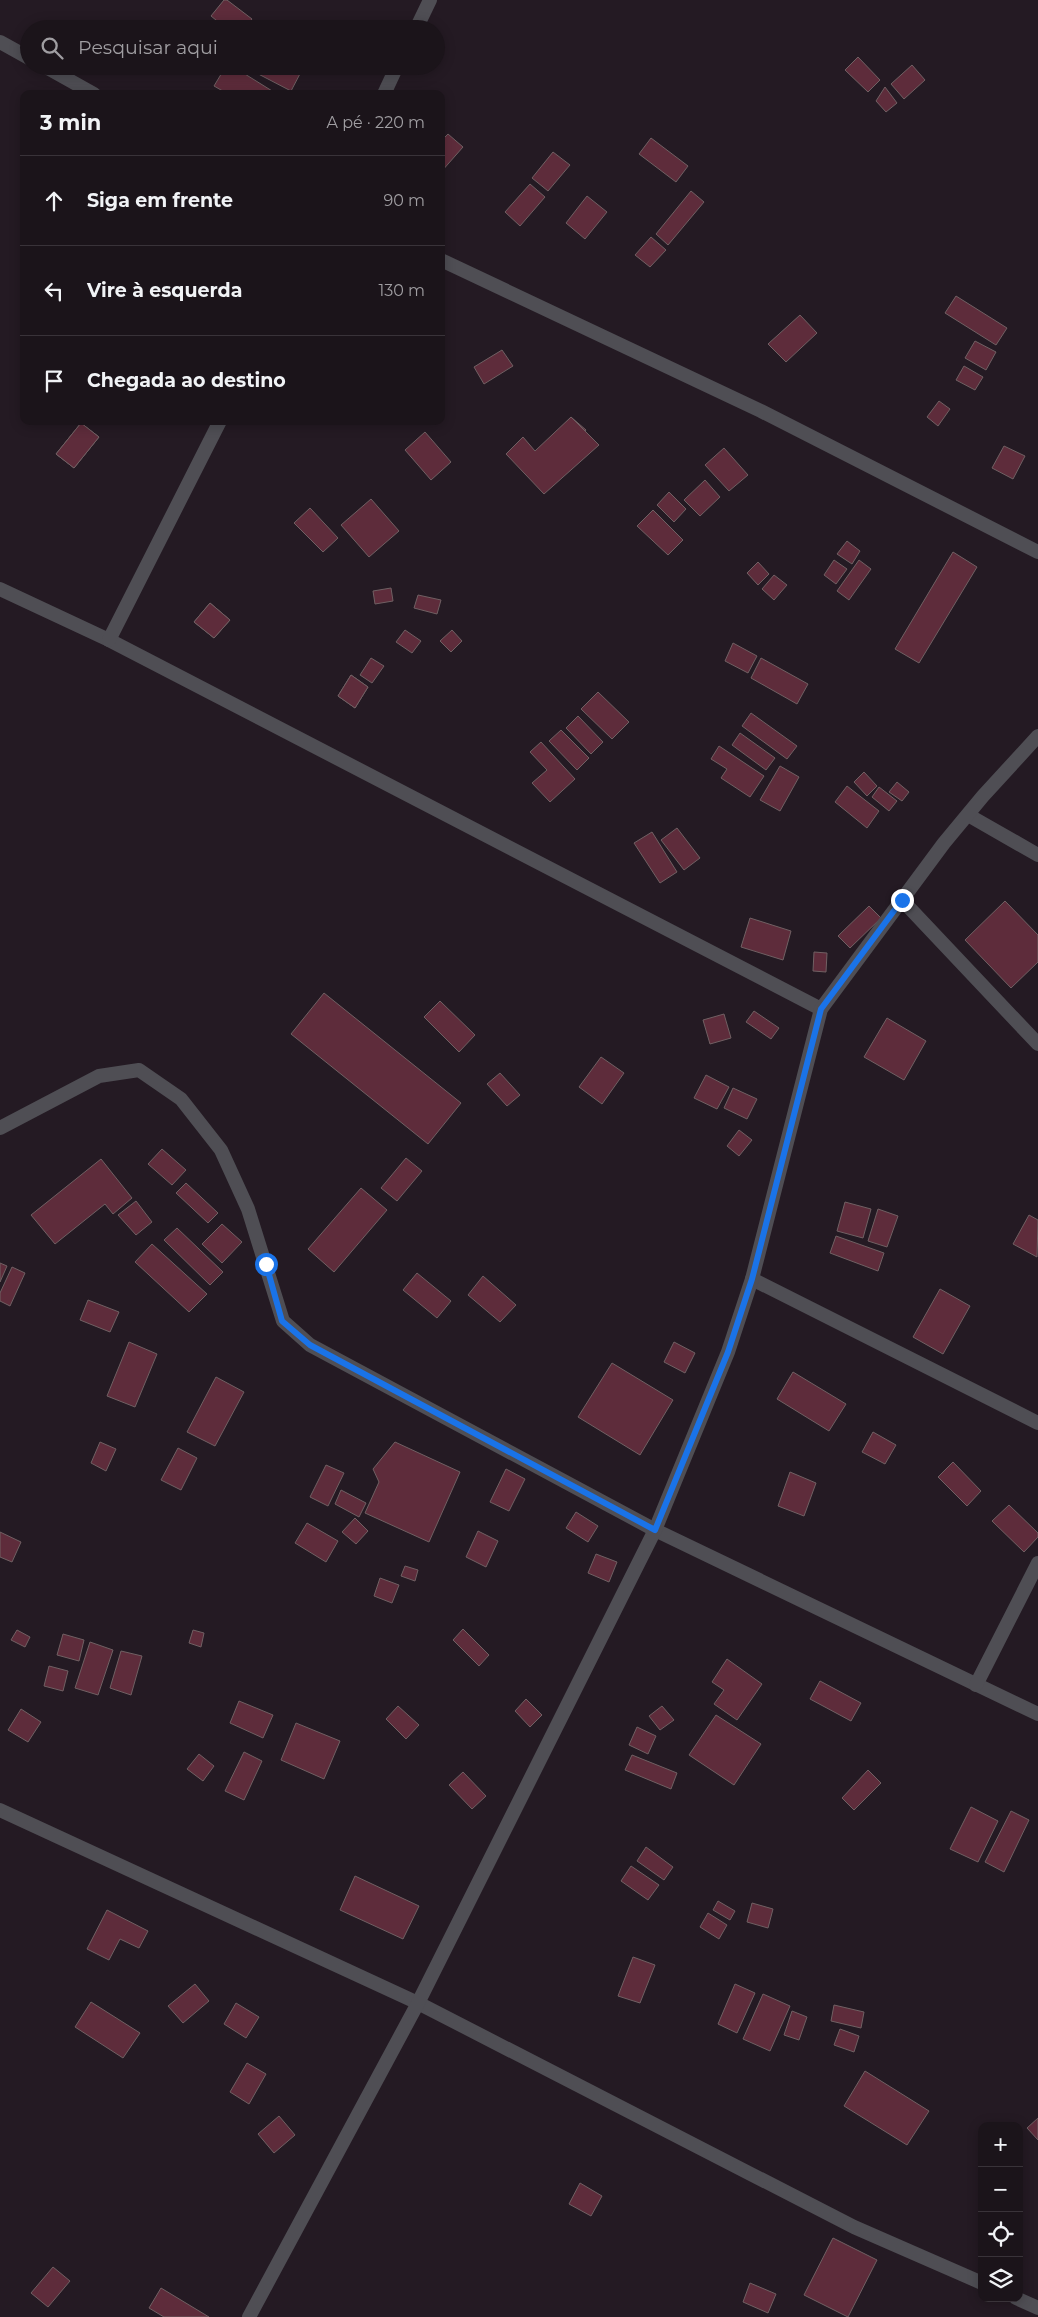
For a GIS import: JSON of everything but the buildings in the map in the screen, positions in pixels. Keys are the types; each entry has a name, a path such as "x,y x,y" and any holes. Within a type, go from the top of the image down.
{"street":[{"path":"420,20 430,0"},
{"path":"0,42 20,53"},
{"path":"60,75 87,90"},
{"path":"386,90 393,75"},
{"path":"445,262 761,411 1038,552"},
{"path":"109,640 218,425"},
{"path":"0,589 109,640 821,1009"},
{"path":"249,2317 418,2003 655,1530 728,1352 752,1279 821,1009 968,814 1038,736"},
{"path":"968,814 1038,855"},
{"path":"902,900 1038,1044"},
{"path":"0,1128 99,1076 139,1070 181,1099 221,1150 248,1209 282,1321 310,1345 655,1530 1038,1714"},
{"path":"752,1279 1038,1423"},
{"path":"976,1685 1038,1562"},
{"path":"0,1810 418,2003 854,2227 978,2281"},
{"path":"1023,2301 1038,2308"}],"route":[{"path":"266,1264 282,1321 310,1345 655,1530 728,1352 752,1279 821,1009 902,900"}]}
